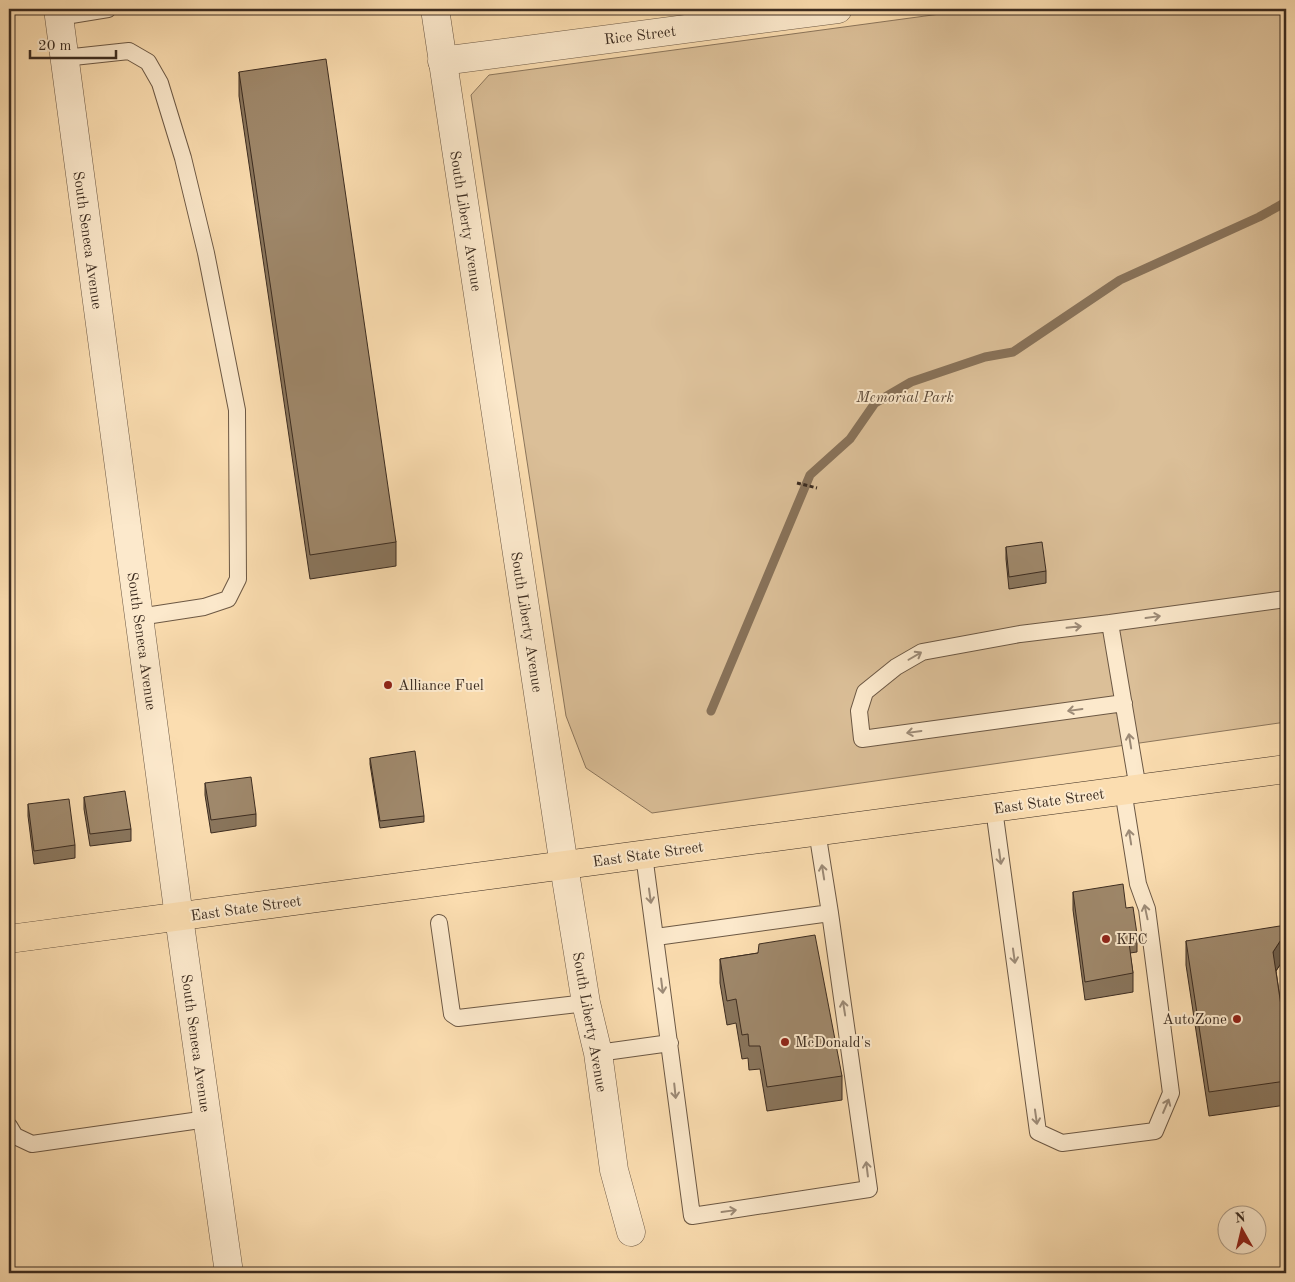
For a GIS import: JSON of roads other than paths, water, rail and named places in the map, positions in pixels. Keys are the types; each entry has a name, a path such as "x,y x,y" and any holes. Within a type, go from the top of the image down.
{"highway":[{"name":"East State Street","path":"9,940 1286,769"}],"street":[{"name":"South Liberty Avenue","path":"435,9 564,866 586,1003 598,1053 614,1170 630,1232"},
{"name":"Rice Street","path":"442,61 838,9"},
{"name":"South Seneca Avenue","path":"58,13 178,917 230,1273"}],"lane":[{"path":"58,13 108,9"},
{"path":"64,58 129,51 148,62 160,83 183,158 206,252 237,410 238,579 228,599 204,607 139,617"},
{"path":"1124,703 862,740 860,711 865,692 896,667 922,652 1020,634 1286,599"},
{"path":"994,809 1038,1132 1062,1143 1155,1131 1171,1093 1147,909 1138,884 1124,703 1110,623"},
{"path":"644,855 692,1216 869,1189 817,832"},
{"path":"656,937 830,913"},
{"path":"439,923 452,1014 458,1018 586,1003"},
{"path":"598,1053 670,1043"},
{"path":"9,1146 207,1119"},
{"path":"9,1126 14,1136 32,1144"}],"waterway":[{"path":"711,711 810,475 850,439 875,403 911,382 985,357 1013,352 1120,280 1259,217 1286,202"}],"place":[{"name":"Alliance Fuel","path":"388,685"},
{"name":"KFC","path":"1106,939"},
{"name":"AutoZone","path":"1237,1019"},
{"name":"McDonald's","path":"785,1042"}],"park label":[{"name":"Memorial Park","path":"905,397"}]}
